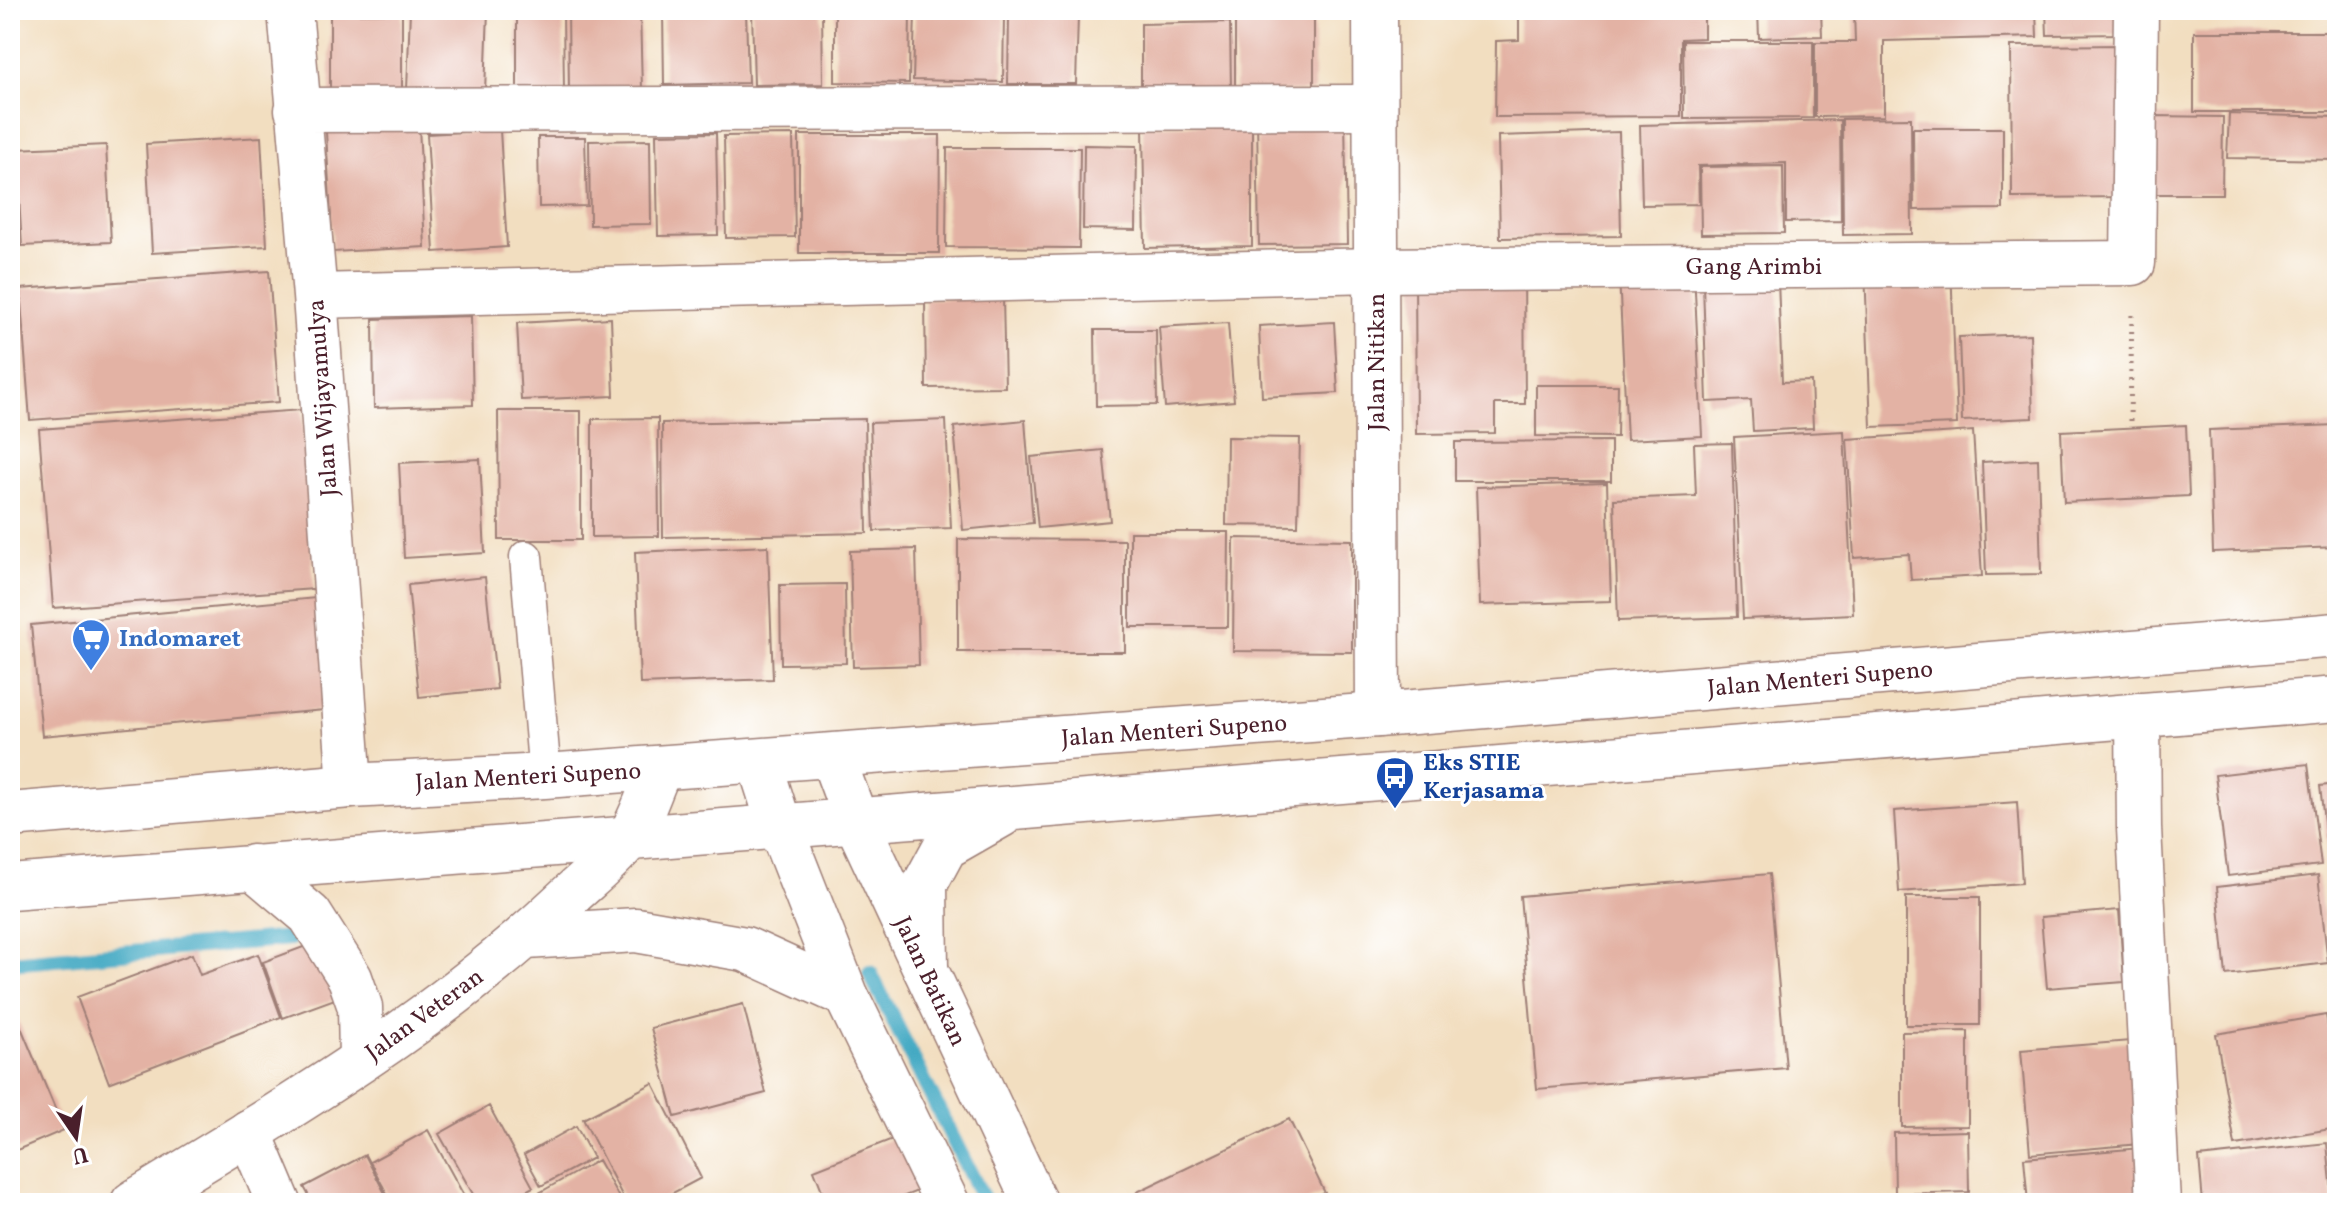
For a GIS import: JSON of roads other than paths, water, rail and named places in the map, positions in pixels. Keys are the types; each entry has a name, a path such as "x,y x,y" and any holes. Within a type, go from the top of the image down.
{"main road":[{"name":"Jalan Wijayamulya","path":"290,10 315,296 350,786"},
{"name":"Jalan Nitikan","path":"1375,10 1378,715"},
{"name":"Gang Arimbi","path":"315,296 1376,270 2133,263 2136,10"},
{"path":"297,110 1375,107"},
{"name":"Jalan Menteri Supeno","path":"10,815 350,786 545,776 1378,715 2337,635"},
{"path":"10,887 2337,699"},
{"path":"2138,715 2139,828 2158,1203"},
{"name":"Jalan Batikan","path":"832,756 856,821 1035,1203"},
{"path":"759,761 780,827 846,995 947,1203"},
{"name":"Jalan Veteran","path":"133,1203 361,1059 460,991 526,937 629,839 660,768"},
{"path":"926,970 925,884 945,847 1014,808"},
{"path":"253,867 310,915 350,978 360,1007 361,1059"},
{"path":"526,937 636,930 745,949 846,995"},
{"path":"249,1132 279,1203"}],"lane":[{"path":"526,557 545,776"}],"waterway":[{"path":"10,963 290,938"},
{"path":"870,973 985,1203"}],"place":[{"name":"Indomaret","path":"91,672"},
{"name":"Eks STIE Kerjasama","path":"1395,810"}]}
